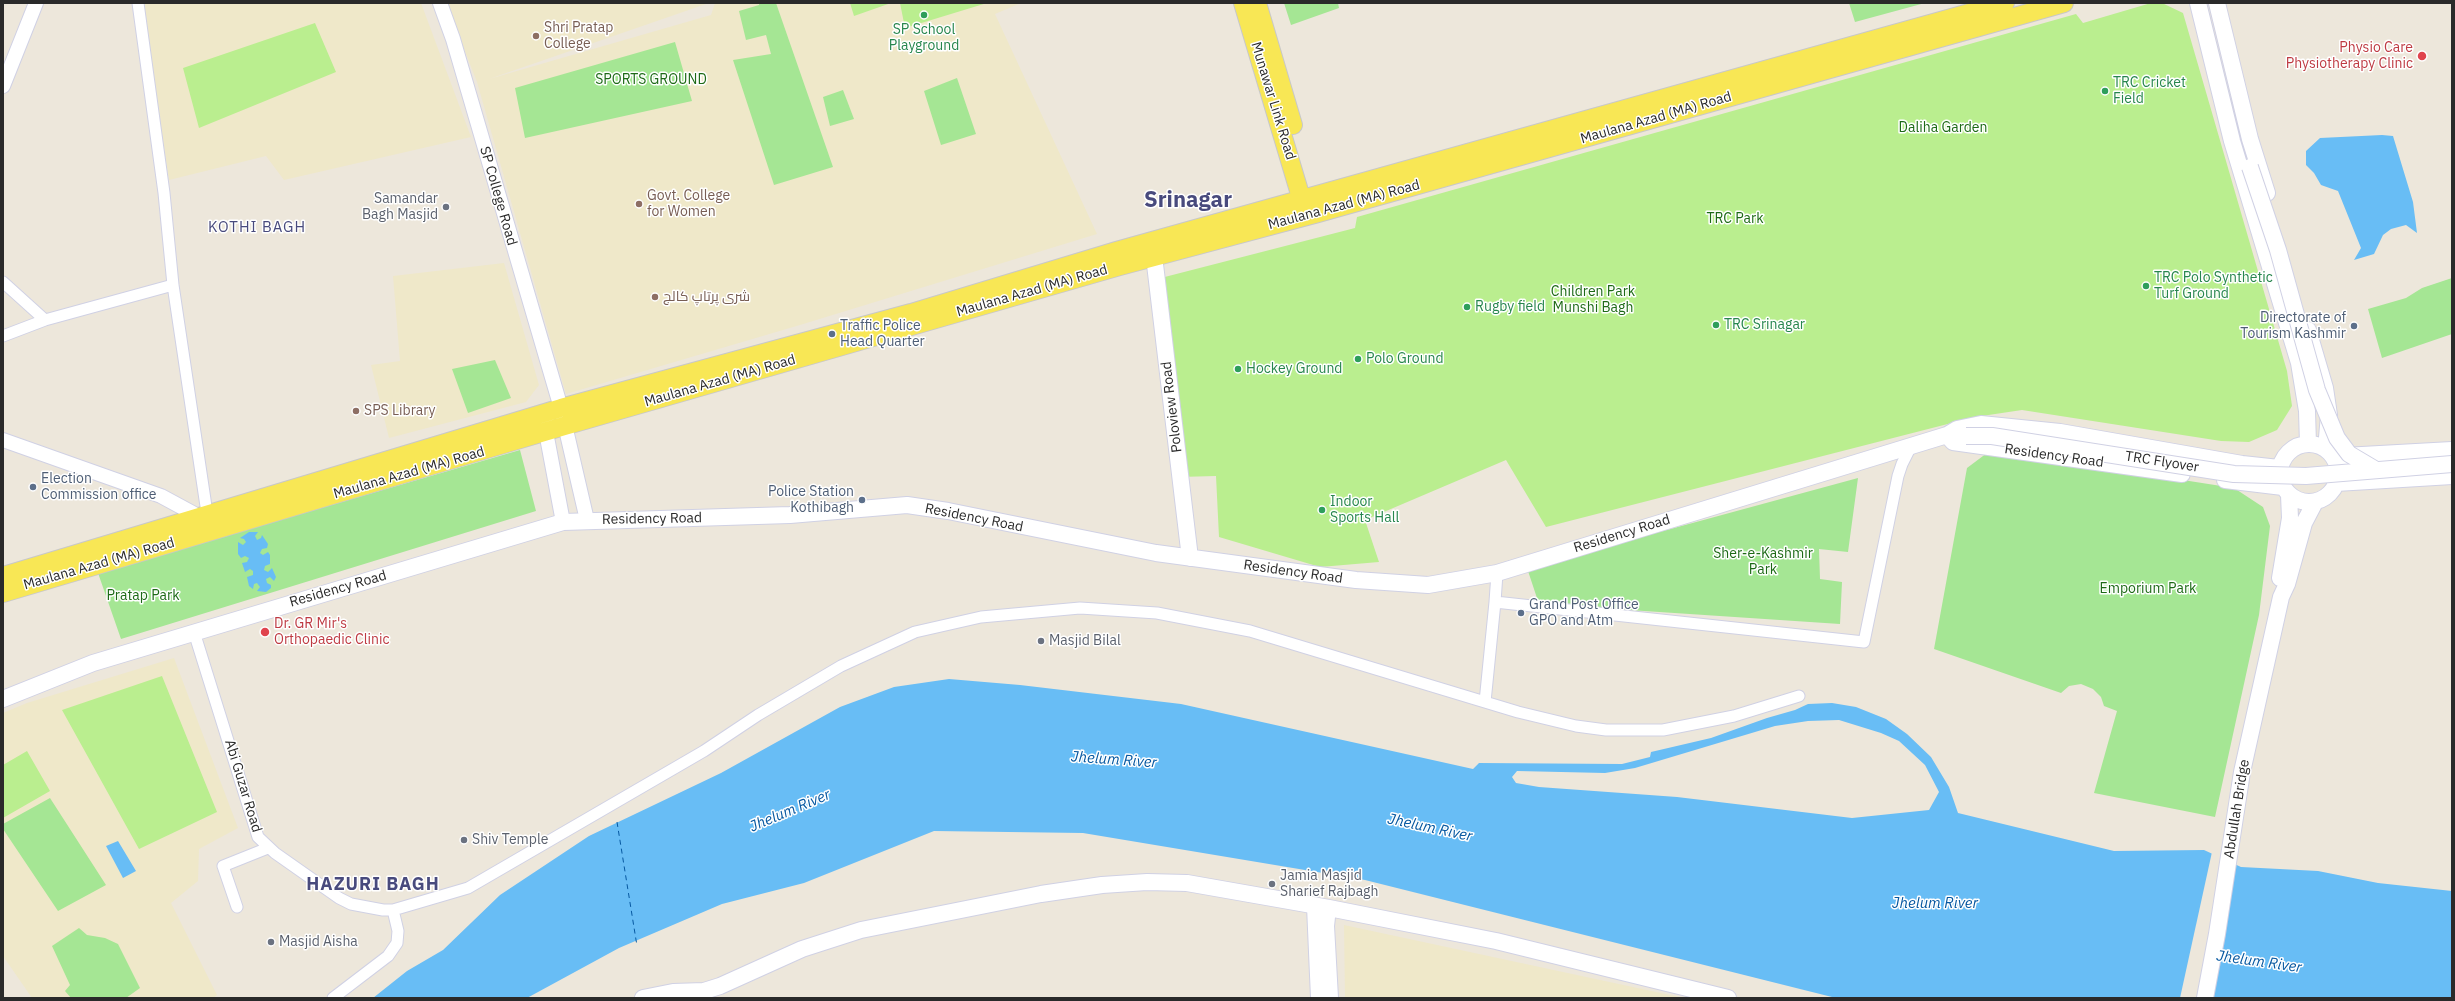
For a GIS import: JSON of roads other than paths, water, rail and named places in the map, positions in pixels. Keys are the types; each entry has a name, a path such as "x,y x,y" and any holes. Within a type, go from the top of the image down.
{"main road":[{"name":"Munawar Link Road","path":"1243,3 1310,206"},
{"name":"Munawar Link Road","path":"1257,3 1310,206"},
{"name":"Maulana Azad (MA) Road","path":"3,593 564,426 1154,256 1310,206 2005,3"},
{"name":"Maulana Azad (MA) Road","path":"3,576 555,410 911,313 1116,251 1310,206 2064,3"},
{"path":"2198,3 2232,144 2299,363 2307,411 2308,444"},
{"path":"2217,3 2250,139 2325,388 2329,415 2329,453 2337,465 2336,483 2324,498 2316,502 2306,502 2286,491"},
{"path":"2250,139 2248,161 2278,250 2317,390 2337,438 2349,454 2376,470"},
{"path":"2232,144 2248,161"},
{"name":"Poloview Road","path":"1154,256 1190,558"},
{"name":"Residency Road","path":"3,699 93,663 563,522 587,520 790,515 907,505 948,511 1156,554 1356,580 1428,585 1497,573 1912,444 1947,435 1957,429 1981,424 2003,425 2060,432 2242,464 2279,468"},
{"name":"TRC Flyover","path":"1947,435 1992,436 2234,474 2306,476 2452,464"},
{"name":"Residency Road","path":"1947,435 1952,442 2286,491"},
{"path":"2281,597 2278,586 2290,518 2286,491 2279,468 2289,451 2298,446 2308,444 2329,453 2452,450"},
{"path":"2336,483 2452,476"},
{"path":"2281,597 2287,584 2304,523 2316,502"},
{"name":"Abdullah Bridge","path":"2205,998 2217,934 2242,772 2281,597"},
{"path":"643,998 674,992 705,995 720,986 802,949 861,930 1041,894 1102,885 1147,882 1187,883 1322,907 1496,941 1728,998"}],"street":[{"path":"3,86 36,3"},
{"path":"138,3 164,193 173,285 202,515"},
{"name":"SP College Road","path":"440,3 453,39 555,389 555,410 546,432 563,522"},
{"path":"3,282 45,320"},
{"path":"3,336 45,320 173,285"},
{"path":"555,410 564,426 587,520"},
{"path":"3,440 161,496 202,515"},
{"path":"1495,602 1864,642 1898,476 1912,444"},
{"path":"1484,702 1497,573"},
{"path":"334,998 388,956 397,943 398,931 393,910 468,888 493,875 592,814 704,751 758,715 841,666 915,632 981,617 1080,608 1157,613 1250,631 1484,702 1576,726 1606,730 1663,730 1734,716 1799,696"},
{"name":"Abi Guzar Road","path":"194,632 258,837 268,848 319,884 352,904 393,910"},
{"path":"237,907 223,866 268,848"},
{"path":"1318,998 1324,982 1327,926 1322,907"},
{"path":"1324,982 1331,998"}],"water":[{"path":"2382,135 2393,136 2413,202 2417,233 2406,225 2391,229 2383,235 2374,254 2354,260 2361,248 2338,191 2321,185 2314,173 2306,165 2306,151 2320,138"},
{"path":"249,532 258,532 255,536 257,540 261,538 262,535 268,544 267,548 262,549 260,553 263,555 268,552 270,555 270,564 265,566 264,570 268,572 272,568 276,577 274,581 270,577 266,579 267,583 271,585 271,588 266,592 257,591 260,587 257,583 254,584 253,589 249,586 247,577 253,575 253,571 250,569 245,572 242,563 247,562 249,558 245,556 241,558 238,554 238,542 243,545 246,542 244,539 240,538"},
{"name":"Jhelum River","path":"949,679 1020,685 1181,704 1473,769 1479,763 1622,764 1650,757 1651,752 1711,738 1767,718 1795,710 1808,704 1832,703 1856,707 1886,719 1907,734 1931,757 1949,787 1958,813 2114,851 2204,850 2241,867 2318,871 2378,883 2452,891 2452,998 1836,998 1365,880 1083,833 934,831 804,883 722,904 619,948 527,998 373,998 407,971 443,950 500,895 589,836 721,773 840,707 894,687","holes":["1839,720 1881,733 1899,741 1925,765 1939,792 1929,810 1852,818 1677,797 1539,787 1516,783 1512,777 1517,771 1605,773 1635,768 1775,726 1808,721"]},
{"path":"118,841 136,871 123,878 106,846"}],"place":[{"name":"SP School Playground","path":"924,15"},
{"name":"Shri Pratap College","path":"536,36"},
{"name":"Physio Care Physiotherapy Clinic","path":"2422,56"},
{"name":"TRC Cricket Field","path":"2105,91"},
{"name":"Govt. College for Women","path":"639,204"},
{"name":"Samandar Bagh Masjid","path":"446,207"},
{"name":"TRC Polo Synthetic Turf Ground","path":"2146,286"},
{"name":"شری پرتاپ کالج","path":"655,297"},
{"name":"Rugby field","path":"1467,307"},
{"name":"TRC Srinagar","path":"1716,325"},
{"name":"Directorate of Tourism Kashmir","path":"2354,326"},
{"name":"Traffic Police Head Quarter","path":"832,334"},
{"name":"Polo Ground","path":"1358,359"},
{"name":"Hockey Ground","path":"1238,369"},
{"name":"SPS Library","path":"356,411"},
{"name":"Election Commission office","path":"33,487"},
{"name":"Police Station Kothibagh","path":"862,500"},
{"name":"Indoor Sports Hall","path":"1322,510"},
{"name":"Grand Post Office GPO and Atm","path":"1521,613"},
{"name":"Dr. GR Mir's Orthopaedic Clinic","path":"265,632"},
{"name":"Masjid Bilal","path":"1041,641"},
{"name":"Shiv Temple","path":"464,840"},
{"name":"Jamia Masjid Sharief Rajbagh","path":"1272,884"},
{"name":"Masjid Aisha","path":"271,942"}],"district":[{"name":"Srinagar","path":"1188,201"},
{"name":"KOTHI BAGH","path":"257,228"},
{"name":"HAZURI BAGH","path":"373,885"}],"park label":[{"name":"SPORTS GROUND","path":"651,80"},
{"name":"Daliha Garden","path":"1943,128"},
{"name":"TRC Park","path":"1735,219"},
{"name":"Children Park Munshi Bagh","path":"1593,300"},
{"name":"Sher-e-Kashmir Park","path":"1763,562"},
{"name":"Emporium Park","path":"2148,589"},
{"name":"Pratap Park","path":"143,596"}]}
